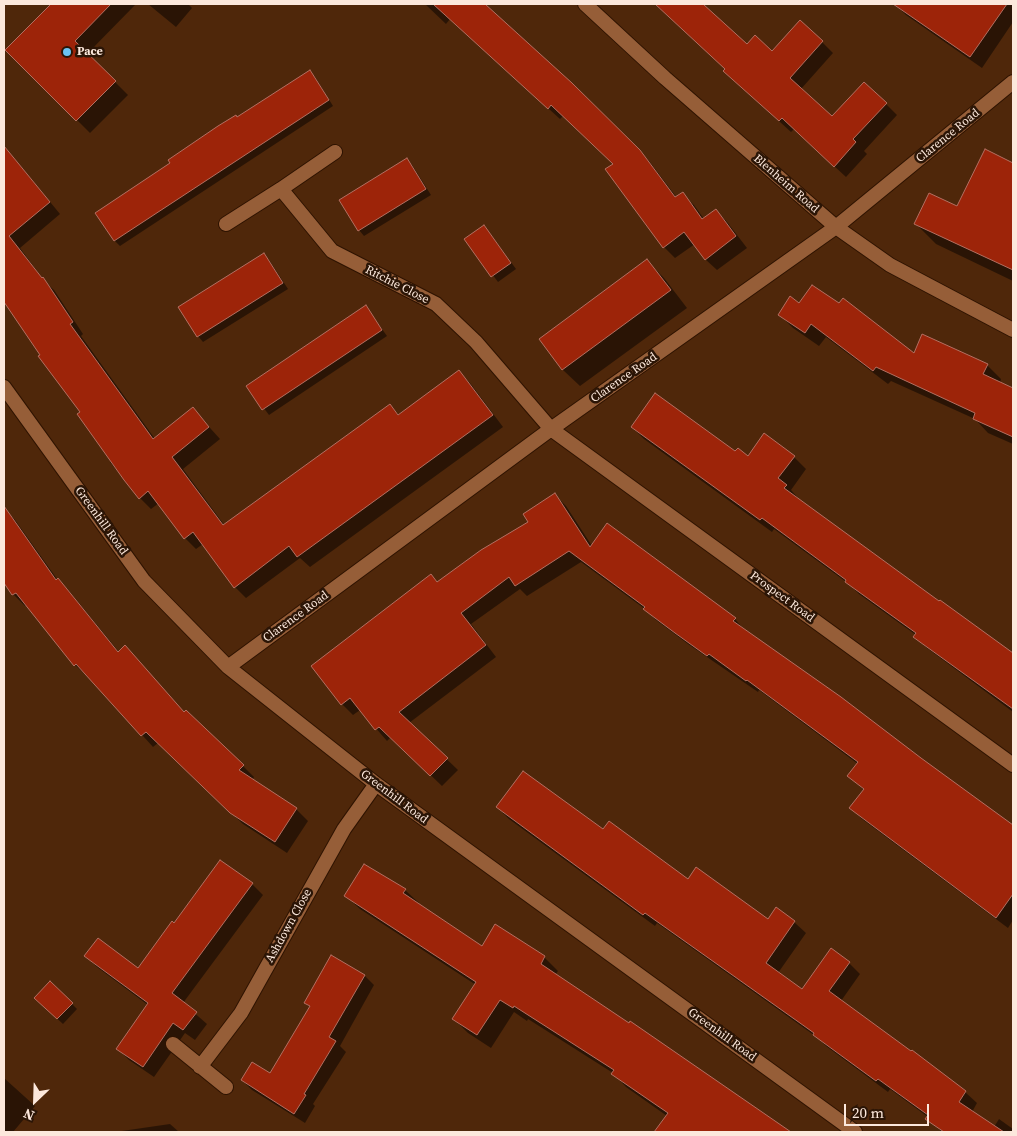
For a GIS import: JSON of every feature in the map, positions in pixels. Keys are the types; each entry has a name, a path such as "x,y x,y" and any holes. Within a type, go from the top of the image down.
{"street":[{"name":"Blenheim Road","path":"585,4 664,78 836,227 890,265 1013,330"},
{"name":"Clarence Road","path":"228,667 551,429 836,227 1013,82"},
{"path":"226,224 335,152"},
{"name":"Ritchie Close","path":"281,189 332,251 436,304 476,342 551,429"},
{"name":"Greenhill Road","path":"4,387 144,581 228,667 376,784 855,1132"},
{"name":"Prospect Road","path":"551,429 1013,765"},
{"name":"Ashdown Close","path":"200,1067 241,1013 344,829 376,784"},
{"path":"173,1044 226,1087"}],"building":[{"path":"51,4 111,4 75,41 116,81 76,121 5,50"},
{"path":"433,4 485,4 572,83 640,150 675,197 683,192 702,219 716,209 736,236 705,260 684,232 663,248 605,169 613,164 551,105 548,109"},
{"path":"655,4 703,4 747,44 755,35 772,51 800,20 823,41 790,78 832,116 864,82 887,103 853,139 856,142 834,167 782,118 779,121 723,71 725,69"},
{"path":"893,4 1007,4 970,57"},
{"path":"310,70 329,100 114,241 95,213 170,163 168,160 218,126 236,115 237,117"},
{"path":"4,146 50,202 9,236 43,277 73,322 70,324 153,439 193,407 209,427 172,457 223,525 390,404 398,415 459,370 493,415 297,557 289,546 234,588 193,532 184,539 148,491 139,499 77,414 80,412 38,356 40,355 4,302"},
{"path":"985,149 1013,163 1013,270 914,224 929,193 957,206"},
{"path":"407,158 426,189 358,231 339,200"},
{"path":"484,225 511,263 491,277 464,239"},
{"path":"264,253 283,283 197,337 178,307"},
{"path":"647,259 671,290 562,370 539,339"},
{"path":"812,285 839,303 843,298 914,353 922,334 988,364 983,374 1013,388 1013,437 973,419 975,413 876,367 873,371 811,324 805,333 778,315 790,296 799,303"},
{"path":"366,305 382,330 262,410 246,386"},
{"path":"655,393 735,451 738,448 748,456 764,433 795,456 778,478 787,485 784,488 1013,653 1013,709 913,637 916,633 845,582 846,580 762,518 760,520 631,427"},
{"path":"555,493 590,547 607,523 736,618 733,621 841,697 1013,825 1013,894 996,918 849,808 864,789 847,776 858,762 747,680 709,654 707,656 675,633 643,609 645,607 569,551 515,586 509,577 461,613 486,645 399,712 448,758 430,776 379,727 375,730 350,698 341,705 311,666 431,574 437,582 481,550 528,522 523,514"},
{"path":"4,506 56,580 58,578 118,652 125,645 184,712 186,710 244,765 239,770 297,808 275,842 230,813 146,732 141,736 76,664 74,666 16,593 12,595 4,583"},
{"path":"523,771 603,829 609,821 688,879 696,867 768,919 776,907 795,921 766,963 802,989 831,948 850,962 829,991 966,1091 959,1102 1004,1132 944,1132 925,1119 928,1115 878,1079 876,1081 813,1035 814,1033 645,913 643,915 496,807"},
{"path":"220,860 253,883 172,993 197,1012 183,1030 173,1023 143,1067 116,1049 148,1003 84,956 98,938 138,968"},
{"path":"364,864 406,889 403,893 482,946 495,924 545,956 541,964 629,1023 630,1021 791,1132 654,1132 668,1113 611,1074 614,1070 514,1006 513,1008 500,1000 477,1035 452,1019 476,982 344,896"},
{"path":"331,955 365,975 329,1037 336,1041 294,1114 241,1080 252,1062 270,1073 310,1006 304,1003"},
{"path":"50,981 73,1003 57,1019 34,998"}],"place":[{"name":"Pace","path":"67,52"}]}
